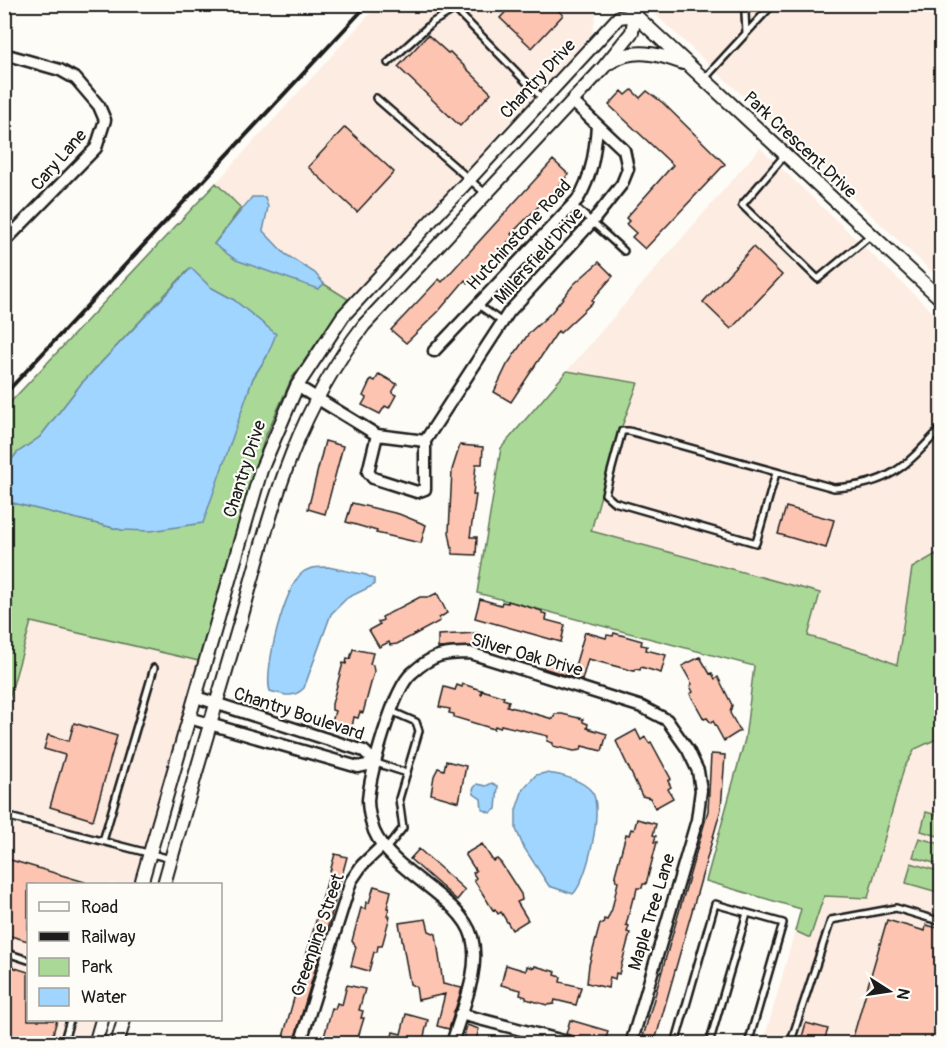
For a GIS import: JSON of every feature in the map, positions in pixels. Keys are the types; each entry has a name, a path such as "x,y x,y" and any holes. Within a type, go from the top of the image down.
{"street":[{"path":"626,4 635,15"},
{"name":"Park Crescent Drive","path":"635,15 942,300"},
{"name":"Chantry Drive","path":"142,883 261,470 297,386 343,316 619,17 635,15 632,32 603,68 364,325 340,356 316,398 285,466 165,883"},
{"path":"603,68 622,55 635,53 667,57 688,65"},
{"name":"Cary Lane","path":"4,54 60,70 76,79 99,106 105,120 96,148 4,242"},
{"name":"Millersfield Drive","path":"425,441 502,322 525,293 592,222 622,184 628,168 624,150 572,101"},
{"name":"Hutchinstone Road","path":"434,351 572,204 585,187 594,158 597,126"},
{"path":"297,386 377,435 425,441 427,480 425,489 417,492 373,478 368,472 377,435"},
{"name":"Silver Oak Drive","path":"384,848 374,830 368,803 376,763 391,711 402,686 411,674 441,653 470,653 642,707 667,720 688,750 698,771 701,790"},
{"name":"Chantry Boulevard","path":"196,697 364,751 376,763"},
{"name":"Chantry Boulevard","path":"189,718 358,767 376,763"},
{"name":"Maple Tree Lane","path":"631,1044 697,820 701,790"},
{"path":"384,848 466,925 474,951 474,967 452,1044"},
{"name":"Greenpine Street","path":"300,1044 351,881 362,865 384,848"},
{"path":"460,1014 575,1044"},
{"path":"95,1044 102,1021"},
{"path":"117,1044 124,1021"}],"lane":[{"path":"747,33 745,13 749,4"},
{"path":"704,80 773,4"},
{"path":"387,63 433,22 458,7 543,99"},
{"path":"376,98 485,193"},
{"path":"785,155 742,205 818,279 871,235"},
{"path":"572,204 624,251"},
{"path":"477,304 502,322"},
{"path":"776,472 756,543 614,502 605,494 622,431 776,472 834,488 860,487 905,466 942,427"},
{"path":"103,841 154,668"},
{"path":"384,848 403,828 399,799 418,731 416,722 391,711"},
{"path":"376,763 407,772"},
{"path":"13,818 171,859"},
{"path":"675,1044 715,904 783,923 748,1044"},
{"path":"790,1044 831,920 896,908 942,922"},
{"path":"709,1044 747,913"},
{"path":"4,952 27,960"},
{"path":"63,1044 69,1021"}],"shaded area":[{"path":"378,5 598,5 592,33 348,299 324,284 315,273 285,254 263,231 268,207 252,197 241,208 216,183"},
{"path":"645,5 941,5 941,280"},
{"path":"760,148 941,320 941,551 912,568 898,665 874,655 808,636 819,593 591,531 615,445 638,383 567,371"},
{"path":"31,622 199,661 133,883 27,883 27,1021 94,1021 87,1043 5,1043 4,713"},
{"path":"941,737 941,1043 763,1044 795,931 810,937 824,896 868,898 904,768 915,749"}],"green space":[{"path":"216,183 241,208 214,244 318,289 324,284 348,299 292,378 265,437 199,661 31,622 5,713 5,501 122,530 228,446 253,378 267,356 234,300 210,287 190,268 81,384 40,437 17,453 5,468 4,409"},
{"path":"567,371 638,383 615,445 591,531 820,593 808,636 874,655 897,665 912,568 941,551 941,674 934,701 941,704 941,737 915,749 904,768 868,898 824,896 810,938 795,931 801,909 706,881 745,739 754,666 477,593 501,448"},
{"path":"926,812 941,816 941,837 921,831"},
{"path":"919,838 941,844 941,865 913,857"},
{"path":"911,863 941,872 941,893 906,883"}],"water":[{"path":"252,197 265,197 268,207 263,231 285,254 315,273 324,284 318,289 236,260 214,244"},
{"path":"191,268 210,287 234,300 276,334 267,356 253,378 203,523 151,531 122,530 5,501 5,468 17,453 40,437 81,384"},
{"path":"328,567 366,575 374,579 374,585 347,598 331,614 304,688 292,695 270,691 270,666 277,629 295,581 305,571"},
{"path":"545,773 564,776 583,784 592,792 595,800 595,828 592,844 584,875 573,894 549,886 523,846 516,829 516,810 523,789 536,775"},
{"path":"492,783 498,786 496,809 490,813 482,809 481,799 474,794 473,789 477,784 486,786"}],"building":[{"path":"513,4 551,4 563,15 532,48 500,18"},
{"path":"428,35 448,53 450,52 491,93 460,126 398,67"},
{"path":"632,90 640,98 647,91 663,103 725,164 645,249 632,237 636,233 626,224 629,221 626,218 673,165 609,105 622,91 626,95"},
{"path":"345,127 394,172 357,212 308,167"},
{"path":"553,160 568,174 563,182 511,234 513,236 505,245 507,246 484,267 486,269 468,283 465,280 438,312 406,343 391,330 439,279 442,282"},
{"path":"753,247 782,275 731,329 703,302"},
{"path":"599,262 613,276 592,300 593,302 560,333 558,331 511,402 494,392 507,365 529,333 551,313 574,284"},
{"path":"379,374 397,384 392,393 396,395 389,408 385,406 380,414 362,405 366,398 363,396 371,379 375,381"},
{"path":"325,441 343,446 325,514 308,509"},
{"path":"460,445 483,447 482,464 476,464 473,495 476,495 470,537 477,537 476,555 453,554 449,532 452,470"},
{"path":"352,503 399,514 426,525 421,543 376,533 377,531 346,522"},
{"path":"786,507 834,520 826,548 778,534"},
{"path":"437,593 447,613 439,618 440,621 397,644 390,645 389,642 379,647 369,630 380,624 378,622 383,620 382,617 420,597 429,597"},
{"path":"480,599 501,605 502,602 508,603 508,601 542,611 547,614 546,620 565,625 561,642 475,618"},
{"path":"585,632 606,638 607,635 613,636 614,633 642,641 641,645 647,646 646,650 666,655 661,673 641,667 640,670 635,669 634,671 588,659 582,680 543,668 546,657 575,666"},
{"path":"478,633 478,646 438,648 438,635"},
{"path":"353,649 373,653 370,664 373,665 374,672 363,713 360,712 358,718 354,717 352,727 332,723 335,711 332,710 332,704 343,663 346,664 347,658 350,659"},
{"path":"700,657 710,674 712,673 715,679 718,677 732,705 730,713 740,731 724,741 713,721 711,723 707,718 704,719 690,694 693,692 690,686 692,684 682,666"},
{"path":"463,684 481,690 481,695 482,690 504,697 503,699 509,701 507,706 553,719 555,714 562,714 583,719 583,722 588,724 587,728 607,734 602,751 582,746 581,750 574,751 553,746 553,743 547,741 548,736 501,725 500,728 495,726 494,729 454,717 454,714 449,713 450,709 439,707 444,687 455,690 457,685 462,687"},
{"path":"74,723 117,736 93,820 50,807 65,755 44,749 48,735 69,741"},
{"path":"636,730 641,740 645,737 649,743 651,742 671,779 668,781 671,787 668,789 673,798 655,808 650,798 642,796 616,741"},
{"path":"711,754 725,755 721,809 655,1041 643,1037 708,811"},
{"path":"446,761 466,766 459,802 431,794 434,776 438,768 444,770"},
{"path":"637,819 656,824 653,835 656,836 654,842 657,842 646,884 643,884 642,888 637,888 635,898 633,898 626,925 629,926 627,932 630,933 619,974 616,973 615,979 610,977 608,988 587,983 589,965 600,924 603,924 604,919 607,920 612,909 618,882 615,875 626,834 629,835 631,829 634,830"},
{"path":"482,844 493,861 497,859 501,863 521,894 522,900 517,902 528,920 512,930 501,912 498,914 495,909 493,910 474,880 476,878 473,873 476,871 465,854"},
{"path":"419,849 465,890 457,900 410,859"},
{"path":"335,854 347,857 329,923 293,1044 281,1044"},
{"path":"4,858 85,882 27,883 27,941 4,934"},
{"path":"374,886 391,891 387,908 389,908 387,916 390,916 382,946 378,946 377,952 374,952 369,971 351,966 356,947 352,941 361,908 365,909 366,902 369,903"},
{"path":"426,919 429,931 436,934 443,984 462,988 449,1029 437,1026 445,994 418,1000 416,987 410,984 399,923"},
{"path":"887,920 925,931 926,925 942,929 942,1044 851,1044"},
{"path":"506,965 526,971 527,966 534,968 535,966 556,972 555,975 561,977 560,982 581,987 576,1005 555,1000 554,1004 547,1005 526,999 520,995 521,990 501,985"},
{"path":"12,967 27,972 27,1021 57,1021 50,1044 32,1044 4,1036 4,995"},
{"path":"347,985 365,989 359,1010 363,1011 361,1018 364,1018 356,1044 322,1044 332,1008 335,1009 337,1003 342,1005"},
{"path":"406,1014 428,1020 422,1044 390,1044 393,1032 401,1034"},
{"path":"570,1020 608,1031 605,1044 566,1034"},
{"path":"806,1023 828,1029 823,1044 800,1044"},
{"path":"467,1025 479,1029 475,1044 462,1044"}],"railway":[{"path":"4,395 368,4"}]}
